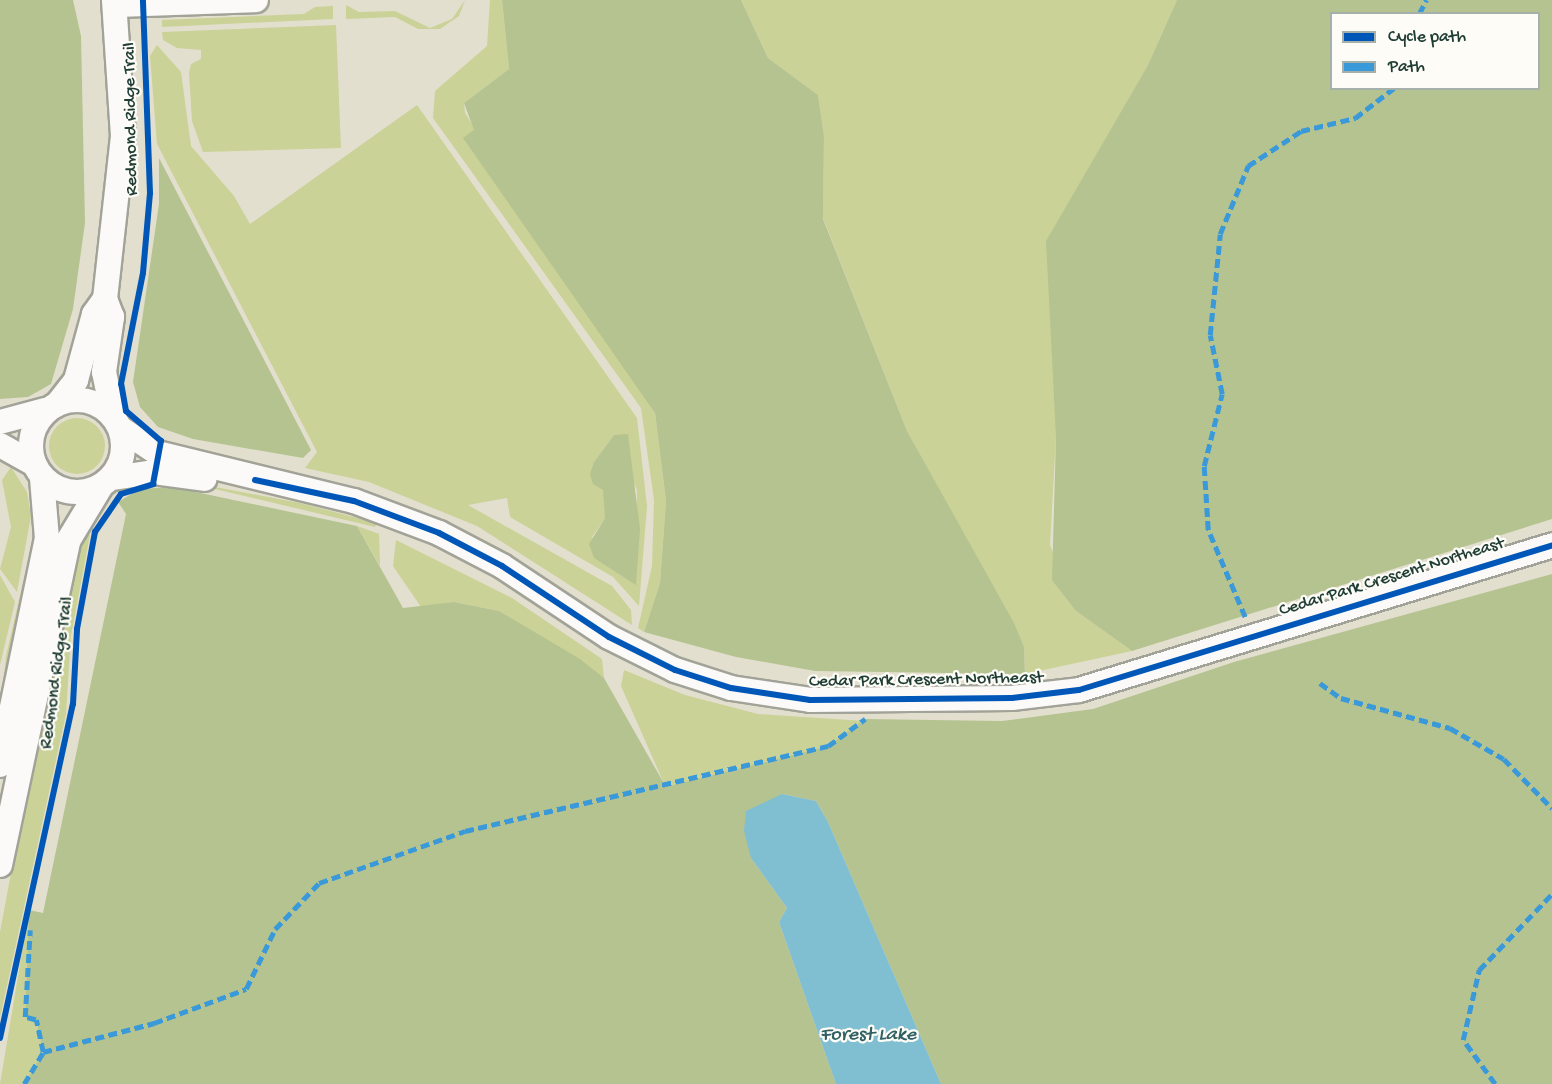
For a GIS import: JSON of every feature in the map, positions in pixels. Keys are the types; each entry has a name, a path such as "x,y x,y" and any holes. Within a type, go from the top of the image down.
{"street":[{"path":"0,865 68,541 107,483 123,450 104,372 112,317 105,299 123,136 115,2 256,0"},
{"path":"0,765 47,539 38,471 31,439 52,406 76,380 94,314 105,299"},
{"path":"0,422 52,406 94,402 116,422"},
{"name":"Cedar Park Crescent Northeast","path":"116,422 157,453 226,467 255,480 354,501 439,533 502,566 609,636 675,670 731,688 810,700 1012,698 1079,690 1552,546"},
{"path":"0,445 38,471 75,492 107,483"},
{"name":"Cedar Park Crescent Northeast","path":"107,483 154,472 224,482 255,480"}],"green space":[{"path":"0,0 73,0 81,36 85,223 73,309 51,384 28,397 0,399"},
{"path":"465,0 459,16 440,29 418,29 395,17 346,19 346,5 359,12 395,11 430,28 452,19"},
{"path":"490,0 502,0 509,69 464,103 465,113 655,413 666,501 660,583 644,632 638,628 652,566 654,500 641,408 433,118 435,91 487,46"},
{"path":"502,0 741,0 768,58 818,95 824,136 823,219 907,431 1014,623 1024,647 1025,674 815,671 736,657 644,632 660,583 666,501 655,413 463,138 474,130 464,103 509,69"},
{"path":"741,0 1177,0 1147,67 1056,437 1050,545 1076,611 1132,651 1025,674 1024,647 907,431 823,218 824,136 818,95 768,58"},
{"path":"1177,0 1552,0 1552,519 1132,651 1076,611 1052,580 1056,437 1046,241 1147,67"},
{"path":"333,6 333,19 162,27 162,20 304,14 315,7"},
{"path":"336,25 341,148 203,152 192,121 189,73 191,64 201,59 201,50 177,48 163,40 162,32"},
{"path":"157,45 181,72 191,146 234,196 250,224 417,105 637,418 647,506 639,606 613,577 510,517 507,498 468,505 612,586 631,610 632,625 477,526 369,482 305,468 317,452 157,144 150,56","holes":["614,435 637,490 636,584 592,537 605,518 605,496 594,462"]},
{"path":"159,158 311,450 303,458 193,439 158,427 140,407 133,382 159,204"},
{"path":"72,418 82,418 97,426 103,435 105,446 103,457 97,466 82,474 72,474 61,469 54,462 49,451 49,441 54,430 61,423"},
{"path":"628,434 640,529 636,585 594,558 589,544 605,518 603,490 593,484 590,474 594,462 614,435"},
{"path":"11,467 27,492 31,516 17,592 0,569 11,527 2,480"},
{"path":"173,479 300,503 377,523 375,527"},
{"path":"172,487 357,526 403,608 454,602 499,611 580,659 604,678 666,787 828,746 865,719 1002,721 1093,709 1234,662 1552,574 1552,1084 941,1084 828,822 816,801 782,794 751,858 787,908 779,922 836,1084 24,1084 43,1052 36,1020 25,1017 29,910 43,913 126,514 118,502 140,489"},
{"path":"42,525 0,715 6,656 36,526"},
{"path":"357,526 379,534 380,566"},
{"path":"75,531 90,535 71,636 66,714 0,1018 0,932"},
{"path":"396,540 512,598 602,659 604,678 499,611 454,602 421,607 393,566"},
{"path":"0,575 15,602 0,665"},
{"path":"624,670 685,695 758,714 865,721 828,746 666,788 621,686"},
{"path":"29,910 25,1016 36,1020 43,1052 24,1084 0,1084"}],"water":[{"name":"Forest Lake","path":"782,794 816,801 828,822 941,1084 836,1084 779,922 787,908 751,858 744,831 746,811"}],"marked path":[{"path":"1420,12 1426,0"},
{"path":"1245,617 1208,530 1204,466 1222,394 1210,335 1220,234 1248,166 1301,131 1355,118 1391,90"},
{"path":"1320,683 1341,698 1450,728 1504,759 1552,808"},
{"path":"43,1052 154,1023 246,989 275,929 319,883 465,831 828,746 865,719"},
{"path":"1495,1084 1463,1040 1479,970 1552,894"},
{"path":"24,1084 43,1052 36,1020 25,1017 30,930"}],"cycle path":[{"name":"Redmond Ridge Trail","path":"0,1038 73,704 77,629 95,532 121,494 153,484 161,441 126,411 121,384 143,273 150,193 143,0"},
{"path":"255,480 354,501 439,533 502,566 609,637 675,670 731,688 810,700 1012,698 1079,690 1552,545"}]}
